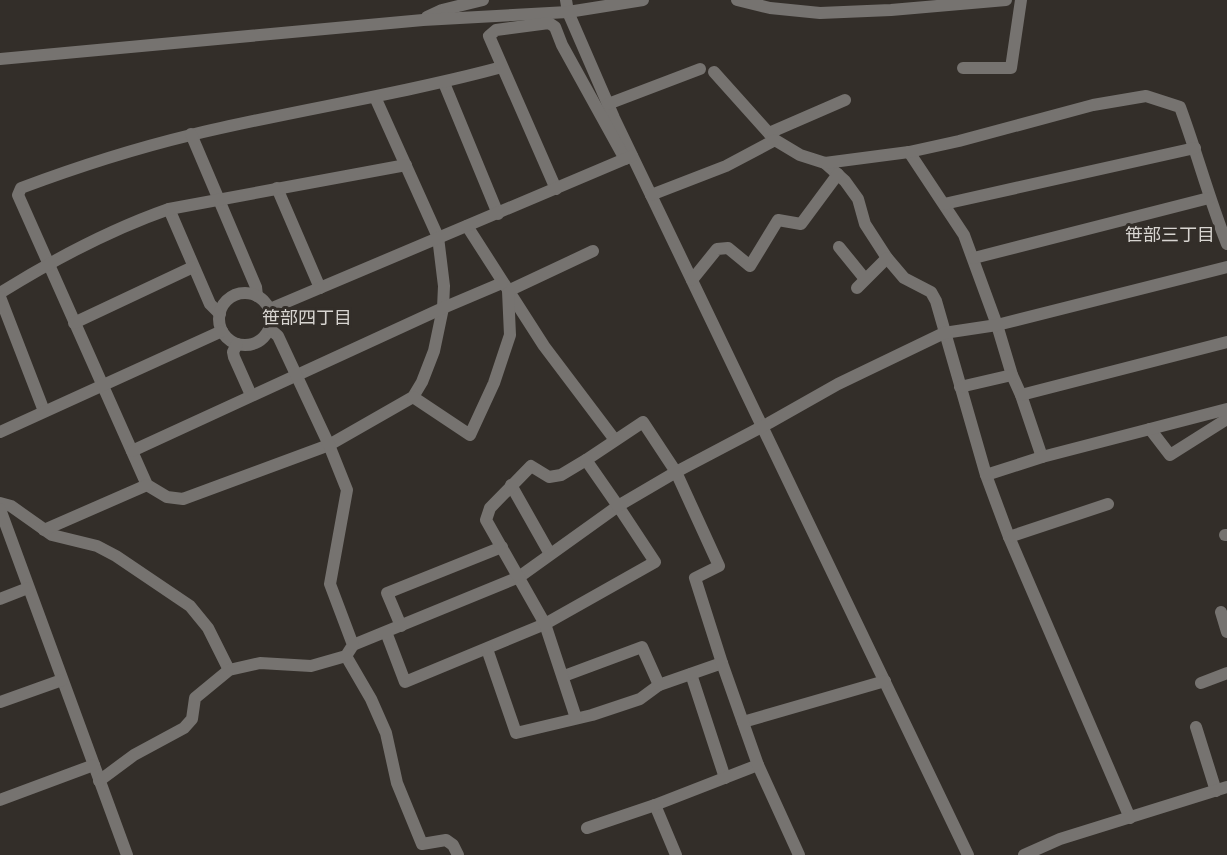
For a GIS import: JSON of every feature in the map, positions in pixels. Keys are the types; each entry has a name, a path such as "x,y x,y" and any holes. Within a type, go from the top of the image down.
{"street":[{"path":"423,20 442,10 483,0"},
{"path":"0,59 567,5 643,0"},
{"path":"737,0 770,8 820,14 1006,0"},
{"path":"963,68 1011,68 1021,0"},
{"path":"567,5 628,157"},
{"path":"556,189 489,36 496,30 549,23 555,27 562,45 651,195 968,855"},
{"path":"375,97 438,237 444,286 443,308 434,351 422,382 413,397 329,445 183,499 167,496 147,484 18,195 21,188 110,156 191,134 444,83 502,67"},
{"path":"608,104 700,69"},
{"path":"714,72 772,137 800,155 825,163 838,174 858,199 865,224 887,258 904,278 931,292 936,301 986,475 1009,537 1130,818"},
{"path":"444,83 498,214"},
{"path":"825,163 909,152 1093,105 1146,96 1180,107 1195,148 1209,198 1227,244"},
{"path":"651,195 726,166 772,137 845,100"},
{"path":"191,134 256,287 257,296"},
{"path":"944,204 1195,148"},
{"path":"909,152 964,235 974,258 1012,375 1042,457"},
{"path":"270,309 628,157"},
{"path":"44,411 0,295 48,264 136,220 169,209 406,165"},
{"path":"692,280 717,249 728,248 750,266 778,220 801,224 838,174"},
{"path":"277,188 320,288"},
{"path":"974,258 1209,198"},
{"path":"169,209 210,304 220,314"},
{"path":"467,226 544,346 615,440"},
{"path":"839,247 861,283 887,258"},
{"path":"132,451 443,308 505,287 593,251"},
{"path":"74,323 193,267"},
{"path":"99,782 134,755 184,728 192,719 195,699 229,670 260,663 311,666 519,577 618,506 676,472 838,384 944,333 997,325 1227,267"},
{"path":"413,397 470,435 494,383 510,335 505,287"},
{"path":"244,293 257,296 270,309 270,329 266,336 245,346 225,337 220,314 228,300 244,293"},
{"path":"270,329 279,336 347,490 330,584 349,650 386,733 397,783 422,844 446,840 453,845 458,855"},
{"path":"0,432 222,330"},
{"path":"1021,395 1227,342"},
{"path":"237,344 233,352 234,357 251,395"},
{"path":"960,387 1012,375"},
{"path":"986,475 1042,457 1227,409"},
{"path":"1150,429 1170,455 1227,419"},
{"path":"576,718 545,624 486,520 489,508 531,466 549,477 561,475 643,422 676,472 719,566 695,578 758,765 799,855"},
{"path":"386,632 405,682 545,624 655,561 585,460"},
{"path":"44,530 147,484"},
{"path":"511,485 550,554"},
{"path":"0,503 11,506 44,530 63,538 97,546 116,556 190,606 208,628 229,670"},
{"path":"1009,537 1108,504"},
{"path":"0,509 94,765 124,854"},
{"path":"401,626 387,593 502,547"},
{"path":"0,599 28,588"},
{"path":"1221,612 1227,632"},
{"path":"564,676 642,647 659,685"},
{"path":"488,649 516,733 592,715 640,699 659,685 722,663"},
{"path":"1201,683 1227,673"},
{"path":"691,674 725,778"},
{"path":"0,702 62,680"},
{"path":"743,723 885,681"},
{"path":"1024,855 1060,839 1221,789 1196,727"},
{"path":"0,800 94,765"},
{"path":"587,828 655,805 758,765"},
{"path":"655,805 676,855"}],"district":[{"name":"笹部三丁目","path":"1170,234"},
{"name":"笹部四丁目","path":"307,317"}]}
